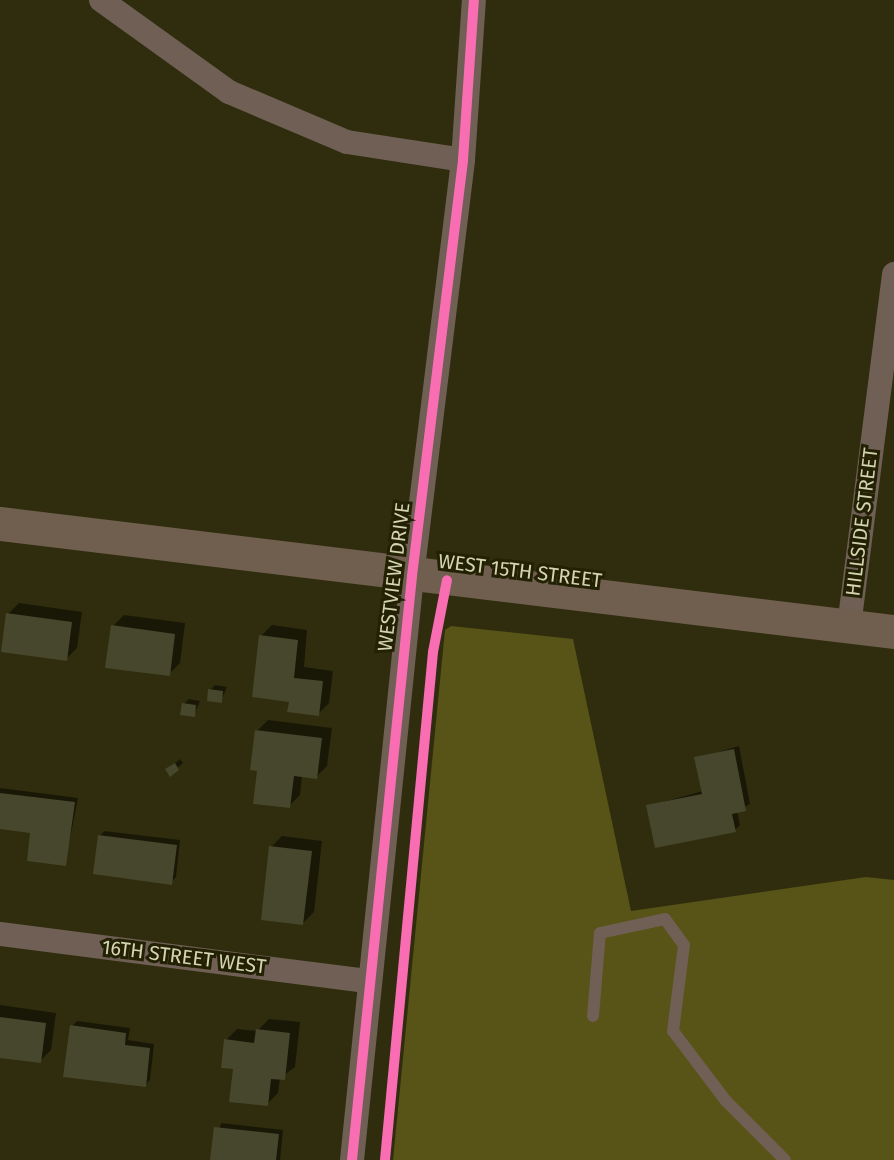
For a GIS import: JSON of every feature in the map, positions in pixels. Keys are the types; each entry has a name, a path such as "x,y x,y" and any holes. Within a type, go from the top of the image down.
{"street":[{"path":"101,0 229,92 347,142 463,160"},
{"name":"WESTVIEW DRIVE","path":"352,1160 412,576 463,160 474,0"},
{"name":"HILLSIDE STREET","path":"849,626 894,274"},
{"name":"WEST 15TH STREET","path":"0,524 894,632"},
{"name":"16TH STREET WEST","path":"0,934 369,981"}],"lane":[{"path":"593,1016 600,933 665,919 684,945 673,1031 709,1082 785,1160"}],"shaded area":[{"path":"451,626 573,639 631,911 866,877 894,880 894,1160 393,1160 445,630"}],"building":[{"path":"6,613 72,622 67,661 1,652"},
{"path":"111,625 175,634 170,676 105,668"},
{"path":"259,635 298,640 294,678 323,681 319,716 287,712 289,702 252,697"},
{"path":"208,689 223,691 222,703 207,701"},
{"path":"182,703 196,705 195,717 180,715"},
{"path":"255,730 322,738 317,779 294,776 290,808 253,804 257,771 250,770"},
{"path":"734,749 746,811 732,814 736,832 655,848 646,805 702,794 694,757"},
{"path":"175,763 179,770 170,777 165,769"},
{"path":"0,793 75,802 66,866 27,861 30,833 0,829"},
{"path":"98,835 177,845 172,885 93,874"},
{"path":"269,846 312,851 303,925 261,920"},
{"path":"0,1017 46,1023 41,1063 0,1058"},
{"path":"70,1025 126,1033 125,1045 150,1048 146,1087 63,1077"},
{"path":"256,1029 290,1033 285,1080 271,1079 268,1106 229,1102 233,1069 221,1068 224,1039 254,1043"},
{"path":"214,1127 279,1134 276,1160 210,1160"}],"cycle path":[{"path":"352,1160 412,576 463,160 474,0"},
{"path":"385,1160 433,652 447,580"}]}
